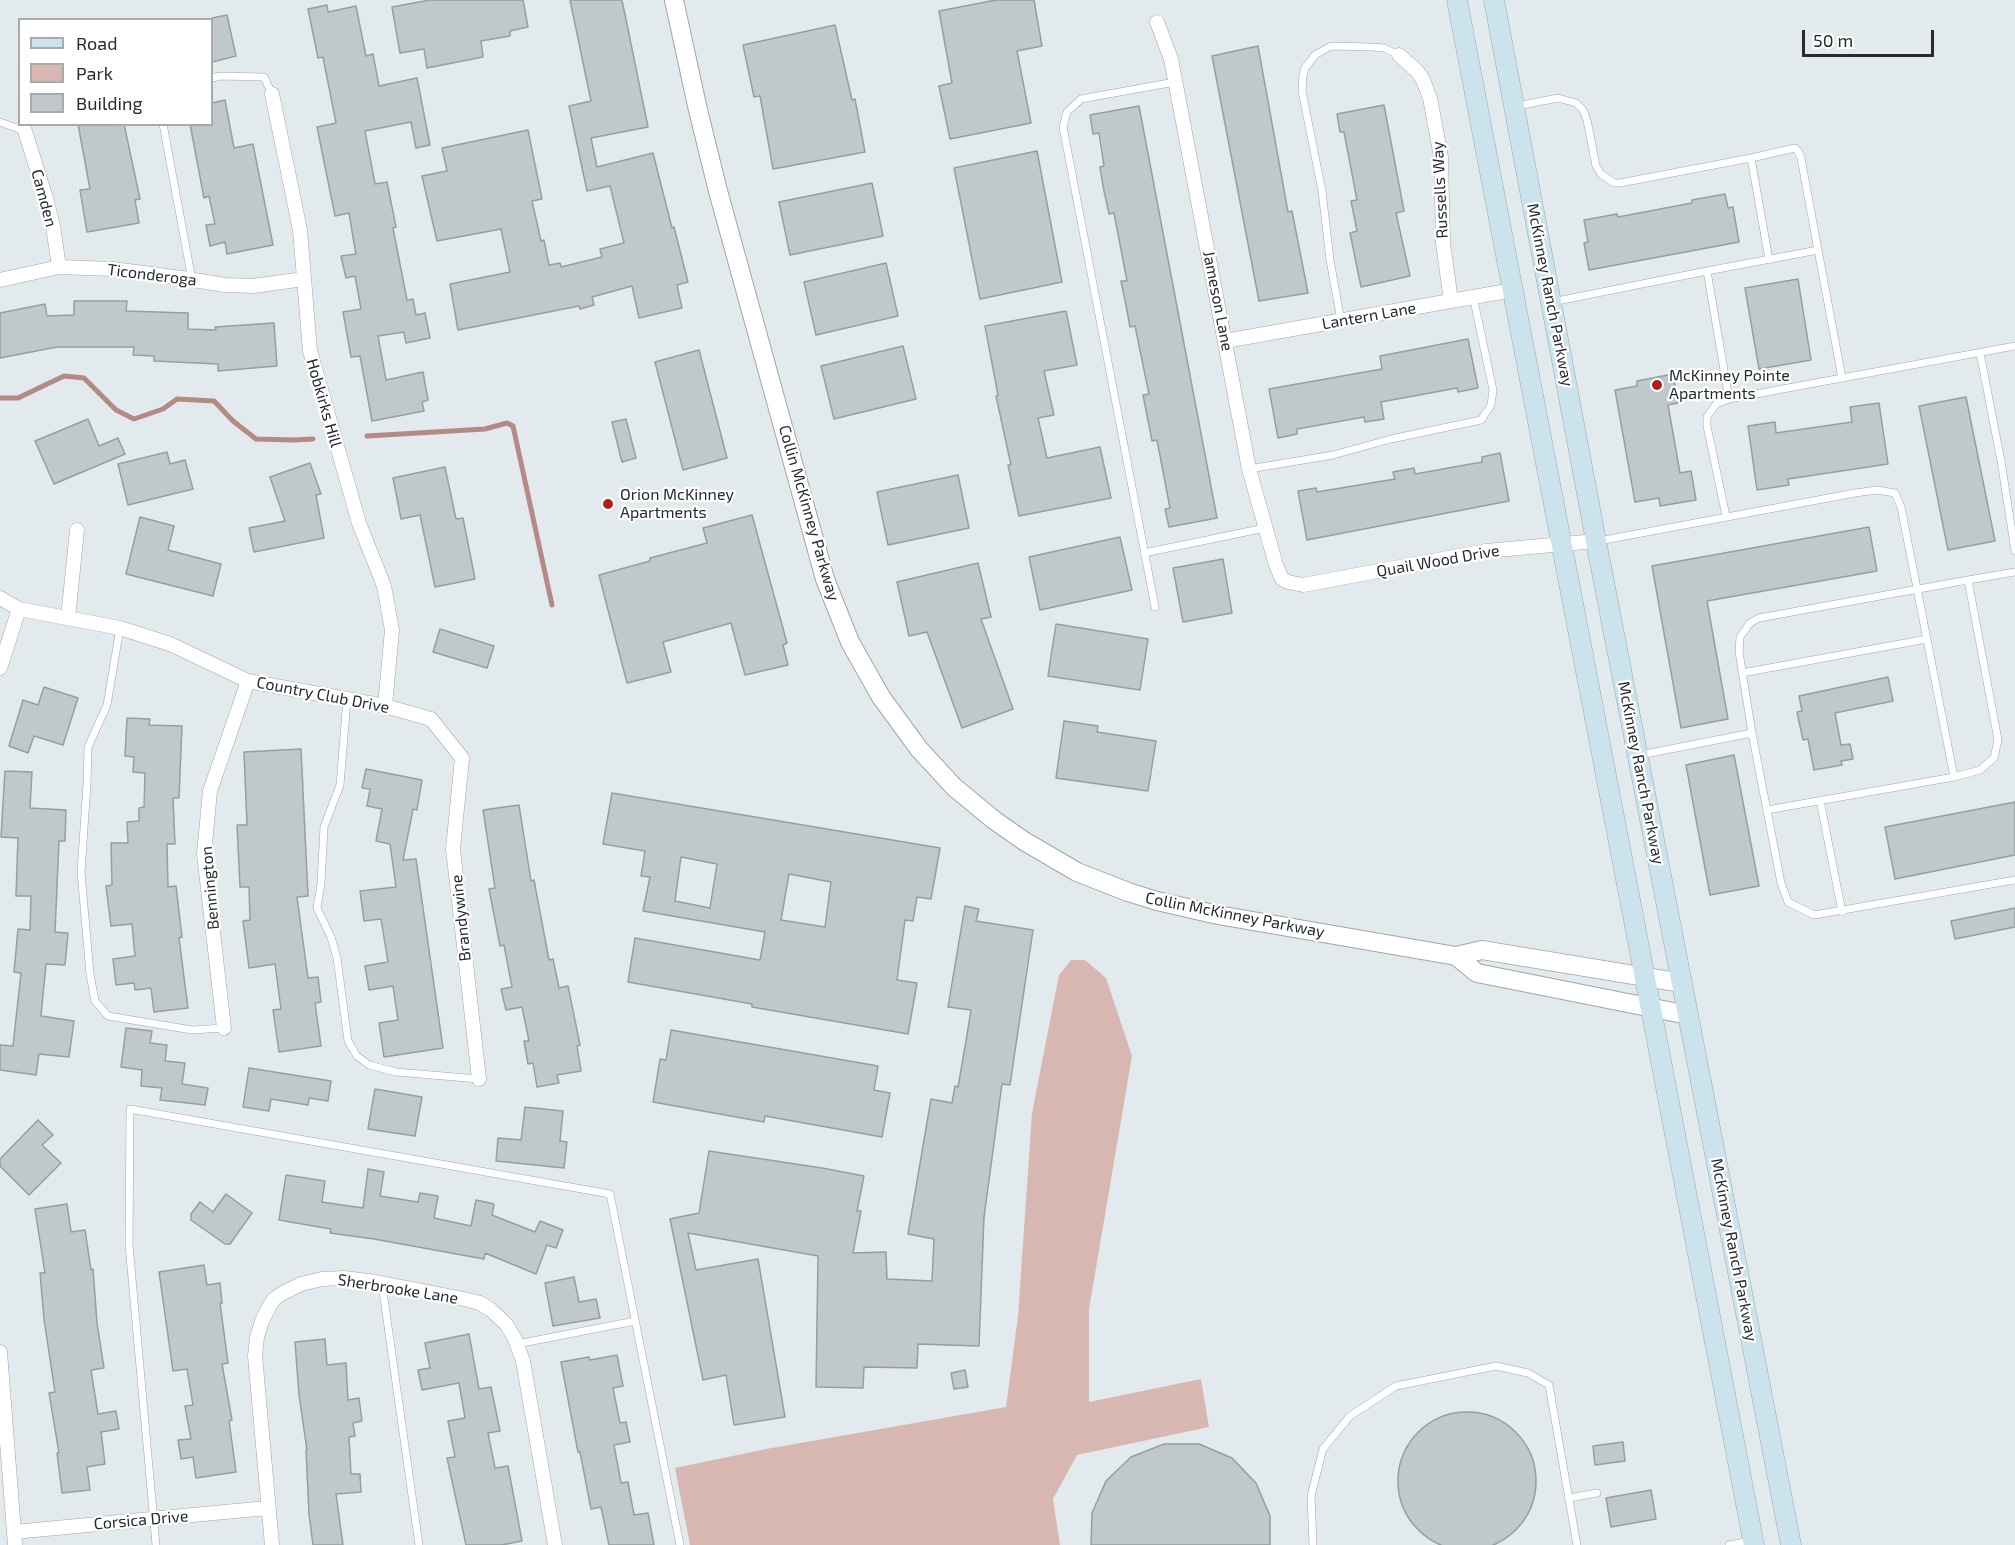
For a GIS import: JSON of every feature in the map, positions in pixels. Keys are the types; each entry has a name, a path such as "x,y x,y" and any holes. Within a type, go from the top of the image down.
{"main road":[{"name":"McKinney Ranch Parkway","path":"1457,0 1753,1543"},
{"name":"McKinney Ranch Parkway","path":"1494,0 1596,541 1791,1545"}],"street":[{"name":"Collin McKinney Parkway","path":"674,0 713,171 825,579 841,621 865,671 899,724 954,787 1024,841 1077,872 1157,901 1456,956 1482,950 1682,983"},
{"name":"Jameson Lane","path":"1157,22 1167,45 1175,82 1249,469 1278,573 1282,579"},
{"name":"Russells Way","path":"1399,55 1423,80 1430,98 1441,157 1443,243 1451,301"},
{"name":"Hobkirks Hill","path":"272,94 300,230 310,351 359,523 384,586 392,630 385,706"},
{"name":"Camden","path":"25,131 50,217 59,267"},
{"name":"Ticonderoga","path":"0,280 59,267 113,269 225,285 253,286 304,279"},
{"name":"Lantern Lane","path":"1225,341 1513,290"},
{"path":"68,618 77,530"},
{"name":"Quail Wood Drive","path":"1282,579 1295,584 1310,584 1475,552 1596,541"},
{"name":"Country Club Drive","path":"0,598 19,609 120,628 170,644 248,681 385,706 431,719 462,758"},
{"path":"0,668 19,609"},
{"name":"Bennington","path":"224,1028 204,854 210,791 248,681"},
{"name":"Brandywine","path":"462,758 453,849 479,1078"},
{"name":"Collin McKinney Parkway","path":"1456,956 1477,973 1688,1015"},
{"name":"Sherbrooke Lane","path":"272,1545 255,1356 257,1337 262,1320 274,1299 301,1284 322,1278 344,1278 464,1299 491,1310 506,1324 523,1361 555,1545"},
{"path":"0,1352 15,1539"},
{"name":"Corsica Drive","path":"15,1539 154,1519 267,1508"}],"lane":[{"path":"1341,321 1330,260 1322,191 1302,90 1303,75 1305,68 1315,55 1331,46 1384,48 1399,55"},
{"path":"213,78 264,77 272,94"},
{"path":"1155,607 1063,128 1067,112 1082,99 1175,82"},
{"path":"1514,106 1558,98 1576,103 1583,110 1587,120 1596,166 1601,174 1614,183 1795,148 1801,158 1842,378"},
{"path":"0,122 25,131"},
{"path":"163,126 192,280"},
{"path":"1751,158 1769,260"},
{"path":"1552,302 1818,250"},
{"path":"1707,271 1729,399"},
{"path":"1249,469 1333,455 1391,439 1481,420 1491,405 1493,390 1473,297"},
{"path":"1726,516 1707,417 1716,404 1729,399 2015,346"},
{"path":"1980,353 2001,461 2015,551"},
{"path":"1596,541 1877,490 1895,493 1901,507 1954,777"},
{"path":"1144,554 1265,528"},
{"path":"2015,572 1759,618 1750,623 1740,637 1739,652 1781,883 1788,902 1814,915 1842,912 2015,880"},
{"path":"1767,810 1954,777 1980,770 1994,758 1998,740 1968,580"},
{"path":"120,628 107,705 88,747 81,872 90,974 95,1001 108,1016 192,1030 224,1028"},
{"path":"1742,673 1927,639"},
{"path":"347,699 340,785 324,827 321,885 317,908 332,937 337,958 348,1041 357,1056 369,1065 396,1072 479,1078"},
{"path":"1638,755 1752,733"},
{"path":"1820,800 1842,912"},
{"path":"156,1545 129,1245 130,1109 610,1194 680,1545"},
{"path":"382,1284 419,1545"},
{"path":"517,1344 635,1321"},
{"path":"1313,1545 1311,1496 1323,1449 1350,1416 1396,1386 1496,1366 1528,1373 1549,1385 1577,1545"},
{"path":"1569,1498 1597,1493"},
{"path":"1729,1545 1753,1543"}],"green space":[{"path":"1071,960 1085,960 1106,978 1132,1056 1089,1309 1089,1402 1201,1379 1209,1427 1077,1455 1053,1499 1060,1545 690,1545 675,1468 766,1449 1006,1407 1018,1316 1032,1113 1059,975"}],"building":[{"path":"430,0 523,0 528,27 510,31 510,36 481,41 483,57 427,68 424,49 400,53 392,7"},
{"path":"570,0 622,0 648,127 591,138 597,167 653,153 688,282 677,285 682,308 639,318 632,286 592,297 594,305 580,309 579,306 458,330 450,284 510,272 501,229 437,241 422,176 447,171 442,148 528,130 542,199 532,201 549,265 560,263 561,267 602,257 600,249 624,243 610,186 587,191 569,106 591,101"},
{"path":"996,0 1034,0 1042,46 1017,51 1031,123 950,139 939,86 952,83 939,11"},
{"path":"327,5 328,12 356,6 366,56 373,54 379,86 417,78 430,145 416,148 411,122 365,131 375,184 387,182 407,300 413,299 416,315 425,313 430,338 406,343 404,332 378,336 386,380 423,372 428,400 422,402 424,411 372,421 360,356 351,357 343,312 361,309 355,276 346,278 341,256 356,254 349,213 335,216 317,127 336,123 323,57 318,58 308,9"},
{"path":"227,15 236,56 213,62 212,18"},
{"path":"835,25 852,100 855,99 865,152 773,169 760,96 754,97 743,45"},
{"path":"1258,46 1288,212 1292,211 1308,293 1259,301 1212,56"},
{"path":"225,100 234,148 253,144 273,245 227,254 225,242 210,246 206,225 215,224 209,196 204,198 190,126 213,126 213,103"},
{"path":"1384,105 1404,211 1396,213 1410,276 1361,287 1350,233 1357,231 1351,201 1357,200 1344,132 1340,132 1337,114"},
{"path":"1139,106 1217,518 1169,527 1165,509 1170,508 1157,440 1152,441 1143,395 1149,394 1135,326 1130,327 1121,281 1127,281 1114,213 1109,214 1103,186 1100,167 1104,166 1099,133 1093,134 1090,115"},
{"path":"78,126 124,126 140,199 135,200 139,223 87,232 80,190 90,189"},
{"path":"1037,151 1062,282 980,299 954,168"},
{"path":"872,183 883,236 790,255 779,202"},
{"path":"1725,194 1728,208 1733,207 1739,242 1589,270 1584,243 1588,242 1584,220 1617,214 1618,217 1692,203 1692,200"},
{"path":"886,263 898,316 816,335 804,282"},
{"path":"1798,279 1811,360 1759,369 1745,288"},
{"path":"74,301 127,301 126,311 188,313 188,329 216,330 215,327 274,323 277,366 218,371 218,364 154,361 154,356 133,355 134,347 57,347 0,358 0,313 45,304 47,316 74,315"},
{"path":"1066,311 1077,365 1044,371 1054,415 1038,418 1047,458 1100,447 1111,498 1019,516 1008,465 1011,465 996,396 998,395 985,326"},
{"path":"1468,339 1478,388 1458,392 1457,388 1381,402 1384,419 1365,422 1364,417 1297,429 1297,434 1278,438 1269,389 1382,369 1380,356"},
{"path":"903,346 916,399 834,419 821,366"},
{"path":"699,350 727,458 683,470 655,362"},
{"path":"1673,374 1678,403 1668,405 1680,473 1691,471 1696,500 1660,506 1659,498 1635,502 1615,390 1637,386 1637,381"},
{"path":"1966,397 1995,541 1948,550 1919,406"},
{"path":"1879,403 1888,464 1788,479 1789,485 1757,490 1748,426 1775,422 1776,433 1852,422 1850,407"},
{"path":"88,419 99,446 118,438 125,454 54,484 35,441"},
{"path":"626,419 636,458 622,462 612,422"},
{"path":"167,452 170,464 185,460 193,489 128,505 118,464"},
{"path":"1500,453 1509,501 1307,540 1298,491 1316,488 1317,492 1395,479 1393,472 1414,468 1415,474 1482,462 1482,457"},
{"path":"310,463 321,494 316,495 324,538 254,552 249,528 285,521 270,477"},
{"path":"445,467 456,519 463,518 475,579 435,587 420,515 401,519 393,478"},
{"path":"958,475 969,528 888,545 877,492"},
{"path":"752,515 787,643 783,645 788,665 745,675 731,623 663,642 671,672 627,683 599,575 650,561 650,558 707,543 703,528"},
{"path":"140,517 174,526 168,550 221,564 213,596 126,574"},
{"path":"1869,527 1877,571 1707,601 1728,719 1681,728 1652,566"},
{"path":"1120,537 1132,590 1040,610 1029,557"},
{"path":"1223,559 1232,613 1183,622 1173,568"},
{"path":"978,563 991,617 981,619 1013,709 962,728 927,632 909,636 897,582"},
{"path":"1056,624 1148,639 1140,690 1048,676"},
{"path":"440,629 494,646 487,668 433,652"},
{"path":"1888,677 1893,701 1835,713 1841,745 1850,744 1853,759 1841,761 1842,765 1814,770 1808,739 1803,740 1797,712 1802,711 1799,696"},
{"path":"44,687 78,698 63,745 34,736 28,753 9,746 23,700 38,705"},
{"path":"127,718 150,719 149,725 182,726 179,798 173,798 175,844 167,844 168,887 176,886 182,937 179,938 188,1008 154,1012 151,988 135,990 134,983 116,985 113,959 135,956 132,924 111,926 106,886 112,885 111,843 128,843 127,822 139,821 139,808 144,807 145,773 133,772 134,757 125,756"},
{"path":"1064,721 1098,726 1097,732 1156,741 1148,791 1056,778"},
{"path":"301,749 308,896 297,897 308,978 318,977 321,1002 315,1003 321,1046 279,1052 273,1010 281,1009 275,964 249,968 243,921 250,920 249,887 240,887 237,825 247,825 244,752"},
{"path":"1734,755 1759,886 1710,895 1686,765"},
{"path":"366,769 422,780 417,810 413,809 403,860 416,859 443,1048 384,1057 379,1023 398,1020 393,986 369,990 365,966 388,962 381,919 364,921 360,891 396,887 390,844 376,841 382,809 367,806 370,789 362,788"},
{"path":"5,771 32,772 30,808 66,810 65,841 59,841 55,932 68,933 65,965 46,964 41,1016 74,1021 69,1057 39,1054 36,1075 0,1070 0,1045 13,1046 21,973 14,972 18,929 30,930 31,896 16,896 18,838 1,837"},
{"path":"612,793 940,848 931,899 917,897 913,921 905,920 897,980 917,983 908,1034 752,1007 752,1004 628,982 635,938 760,960 765,932 643,911 650,877 641,876 645,851 603,844","holes":["681,857 717,864 710,908 675,901","789,874 831,882 825,927 781,920"]},
{"path":"2015,802 2015,855 1895,879 1885,827"},
{"path":"519,805 531,881 534,880 549,960 553,959 559,988 568,986 580,1045 577,1046 581,1071 557,1075 559,1083 537,1087 533,1063 528,1064 524,1041 529,1041 522,1007 506,1010 501,989 512,987 504,945 500,946 489,889 495,888 483,810"},
{"path":"965,906 979,909 976,921 1033,930 1010,1085 1002,1084 984,1217 979,1346 918,1344 917,1368 864,1367 863,1388 816,1387 818,1256 688,1233 696,1270 758,1259 785,1417 734,1425 726,1375 703,1380 670,1219 699,1213 709,1151 864,1176 857,1211 861,1211 853,1253 886,1252 887,1279 932,1281 934,1239 908,1234 931,1099 952,1103 955,1086 958,1087 966,1041 971,1010 948,1007"},
{"path":"2015,908 2015,927 1955,939 1951,921"},
{"path":"126,1028 152,1031 150,1043 167,1045 165,1061 185,1063 182,1084 208,1088 205,1105 160,1100 162,1088 141,1086 142,1070 121,1067"},
{"path":"671,1030 878,1066 874,1090 890,1093 882,1137 765,1116 764,1122 653,1102 660,1059 666,1060"},
{"path":"249,1068 331,1081 328,1101 309,1098 308,1105 271,1099 269,1111 243,1107"},
{"path":"375,1089 422,1097 415,1136 368,1129"},
{"path":"525,1107 563,1111 560,1141 567,1142 564,1168 496,1161 498,1138 521,1140"},
{"path":"38,1120 53,1135 42,1145 61,1163 29,1195 0,1166 0,1159"},
{"path":"368,1169 384,1172 380,1196 418,1202 420,1193 438,1196 434,1218 471,1226 476,1200 494,1204 492,1215 535,1232 540,1221 563,1230 556,1248 547,1245 536,1274 485,1253 484,1259 330,1233 331,1229 279,1220 286,1175 325,1181 322,1202 363,1208"},
{"path":"226,1194 252,1213 230,1244 225,1244 191,1220 191,1214 200,1202 213,1212"},
{"path":"67,1204 71,1232 85,1230 91,1270 93,1269 97,1323 104,1368 91,1370 98,1414 116,1411 119,1429 101,1432 105,1464 87,1467 90,1490 62,1493 57,1453 59,1453 49,1393 55,1392 40,1273 45,1273 35,1209"},
{"path":"204,1265 207,1285 220,1283 222,1303 220,1303 228,1363 222,1364 232,1420 229,1421 236,1472 196,1478 193,1457 181,1459 178,1440 191,1439 185,1406 193,1405 187,1369 173,1371 159,1272"},
{"path":"574,1277 579,1302 596,1299 600,1318 553,1326 545,1283"},
{"path":"469,1334 479,1389 491,1387 500,1431 488,1433 495,1468 508,1466 522,1541 502,1545 466,1545 447,1458 455,1457 448,1421 465,1418 459,1383 422,1390 418,1370 430,1368 425,1343"},
{"path":"325,1339 327,1365 346,1363 348,1400 359,1398 362,1421 353,1423 355,1436 349,1437 351,1474 360,1474 361,1492 336,1494 343,1545 313,1545 309,1514 307,1450 299,1395 295,1342"},
{"path":"617,1355 623,1386 613,1388 620,1423 626,1422 630,1442 614,1445 621,1483 628,1482 634,1515 648,1513 654,1545 609,1545 601,1507 591,1509 580,1452 578,1452 561,1362"},
{"path":"965,1370 968,1387 954,1389 951,1373"},
{"path":"1467,1412 1493,1417 1516,1432 1531,1455 1536,1481 1531,1507 1516,1530 1493,1545 1441,1545 1418,1530 1403,1507 1398,1481 1403,1455 1418,1432 1441,1417"},
{"path":"1623,1442 1625,1461 1595,1465 1593,1446"},
{"path":"1164,1444 1199,1444 1232,1458 1256,1483 1270,1516 1270,1545 1091,1545 1092,1513 1106,1481 1131,1457"},
{"path":"1651,1490 1656,1519 1611,1527 1606,1498"}],"waterway":[{"path":"0,398 18,398 64,376 84,378 116,410 134,419 163,409 177,399 214,401 233,421 256,439 313,439"},
{"path":"367,436 485,429 507,423 513,426 552,605"}],"place":[{"name":"McKinney Pointe Apartments","path":"1657,385"},
{"name":"Orion McKinney Apartments","path":"608,504"}]}
